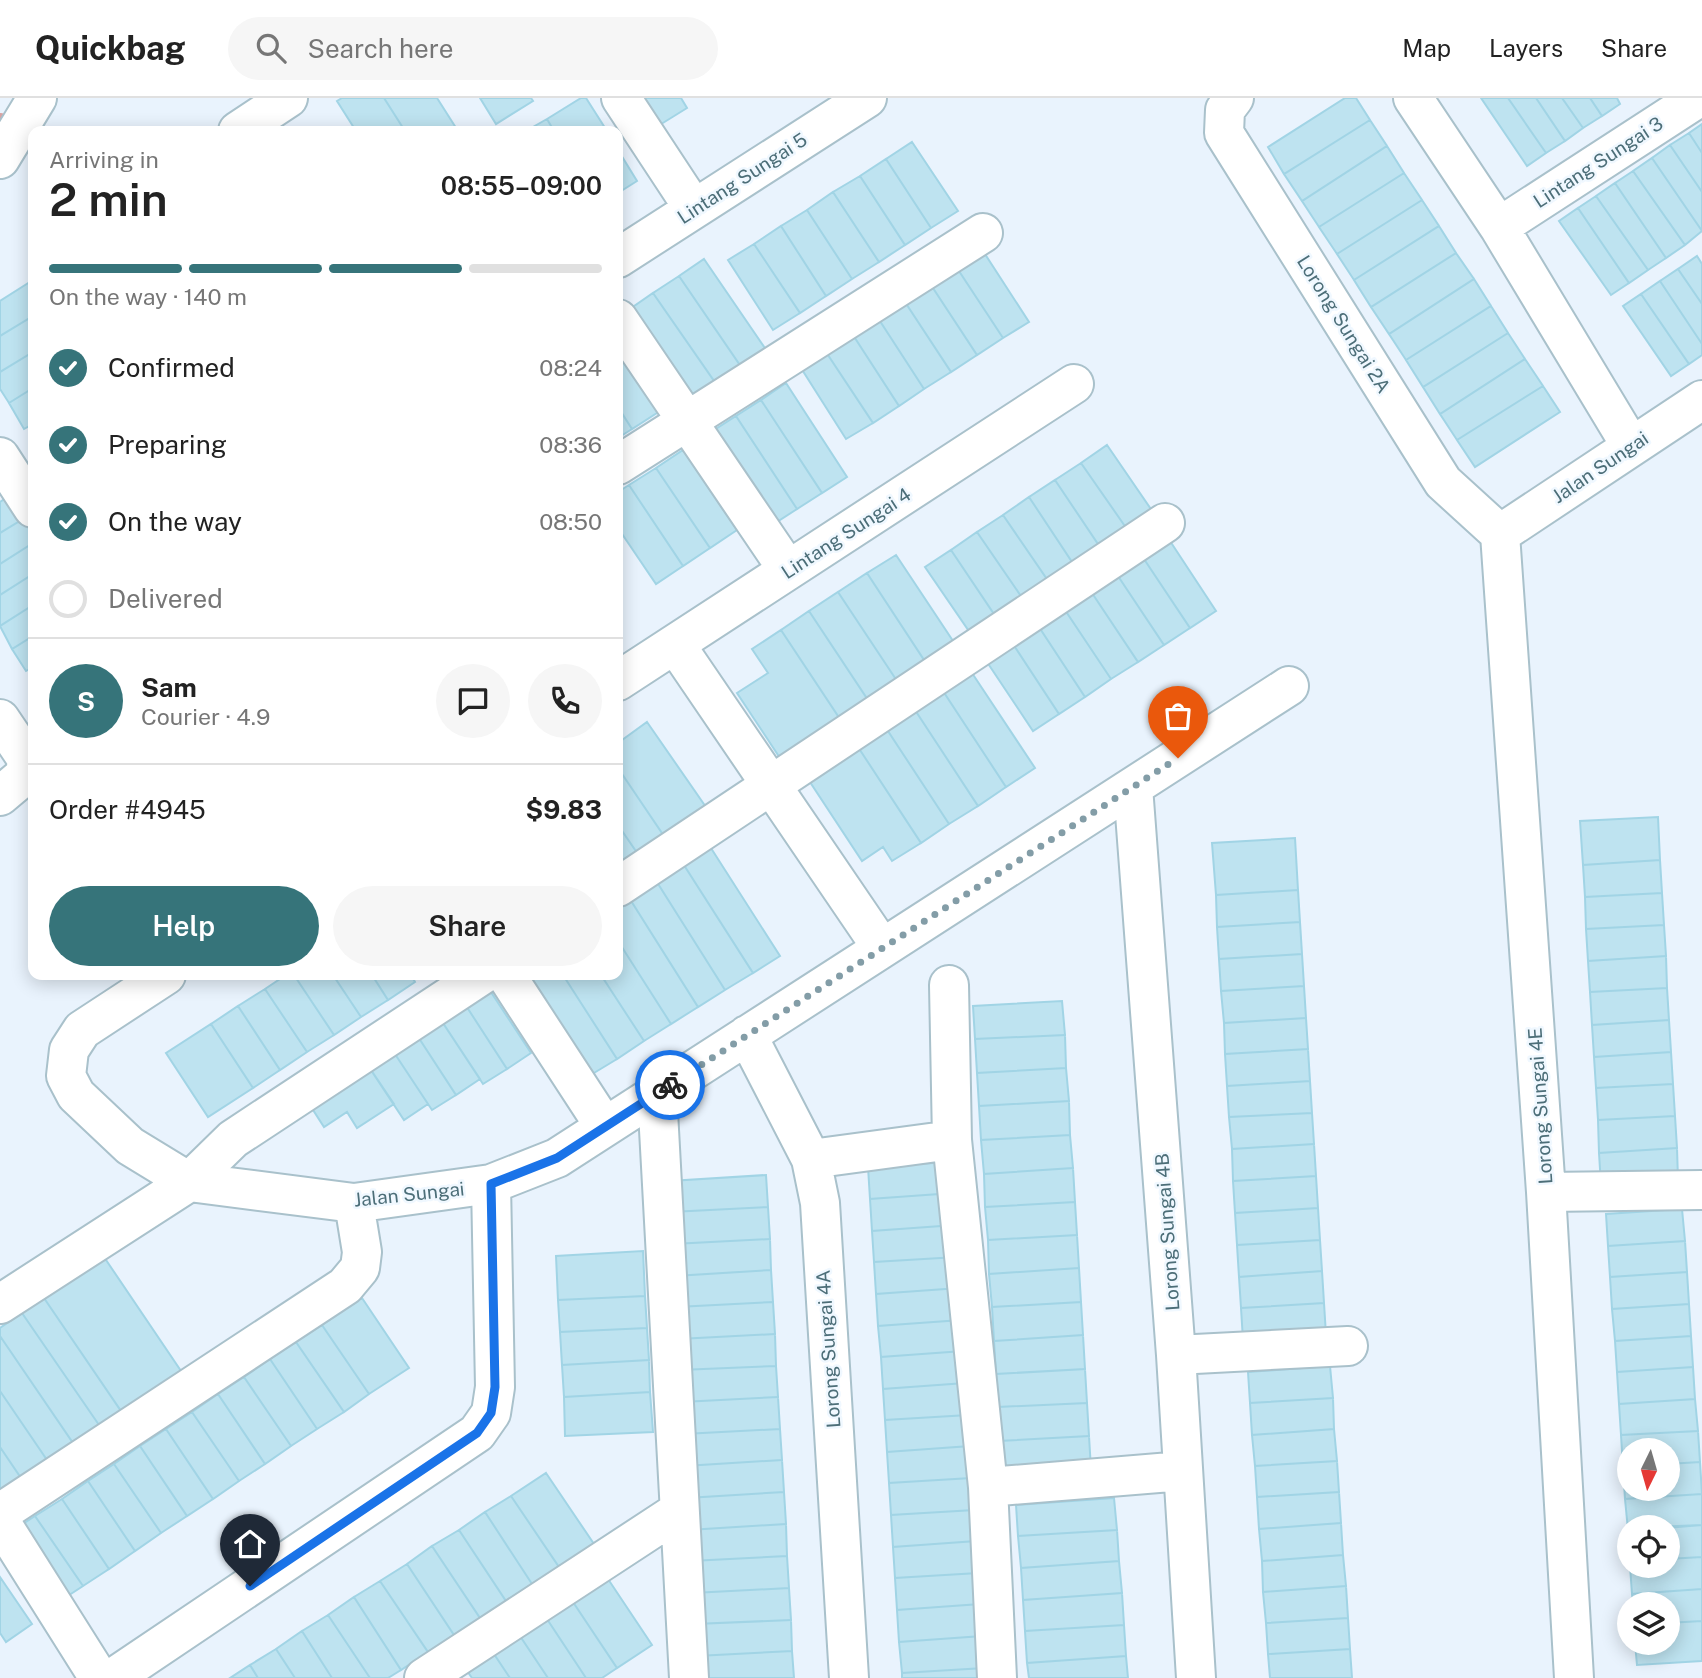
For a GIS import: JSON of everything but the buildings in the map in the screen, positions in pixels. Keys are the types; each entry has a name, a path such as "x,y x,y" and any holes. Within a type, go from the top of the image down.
{"street":[{"path":"246,126 288,98"},
{"path":"621,98 694,209"},
{"name":"Lintang Sungai 5","path":"623,255 867,98"},
{"name":"Lorong Sungai 2A","path":"1234,98 1225,110 1224,133 1443,482 1500,534"},
{"path":"1413,98 1499,227 1631,446"},
{"name":"Lintang Sungai 3","path":"1499,227 1698,98"},
{"path":"0,159 34,109"},
{"path":"623,462 983,233"},
{"path":"623,326 788,570"},
{"name":"Lintang Sungai 4","path":"623,678 1074,384"},
{"name":"Jalan Sungai","path":"1500,534 1702,401"},
{"path":"0,457 28,500"},
{"path":"623,884 1165,523"},
{"name":"Lorong Sungai 4E","path":"1500,534 1546,1192 1574,1678"},
{"path":"675,644 882,948"},
{"name":"Jalan Sungai","path":"158,980 82,1030 69,1050 66,1076 76,1095 130,1146 189,1182 354,1203 491,1184 557,1158 1289,686"},
{"path":"0,719 27,759 25,775 0,796"},
{"name":"Lorong Sungai 4B","path":"1133,787 1176,1355 1196,1678"},
{"path":"0,1304 189,1182 233,1139 474,980"},
{"path":"509,980 605,1127"},
{"path":"949,985 952,1140 988,1487 997,1678"},
{"name":"Lorong Sungai 4A","path":"747,1035 811,1158 820,1203 849,1678"},
{"path":"657,1093 689,1678"},
{"path":"811,1158 952,1140"},
{"path":"113,1678 477,1433 491,1413 495,1387 491,1184"},
{"path":"1546,1192 1702,1190"},
{"path":"0,1513 345,1286 360,1268 362,1252 354,1203"},
{"path":"1176,1355 1348,1346"},
{"path":"988,1487 1183,1471"},
{"path":"424,1678 679,1511"},
{"path":"0,1521 99,1678"}],"way so far":[{"path":"670,1085 1178,758"}],"route":[{"path":"250,1586 477,1433 491,1413 495,1387 491,1184 557,1158 670,1085"}]}
